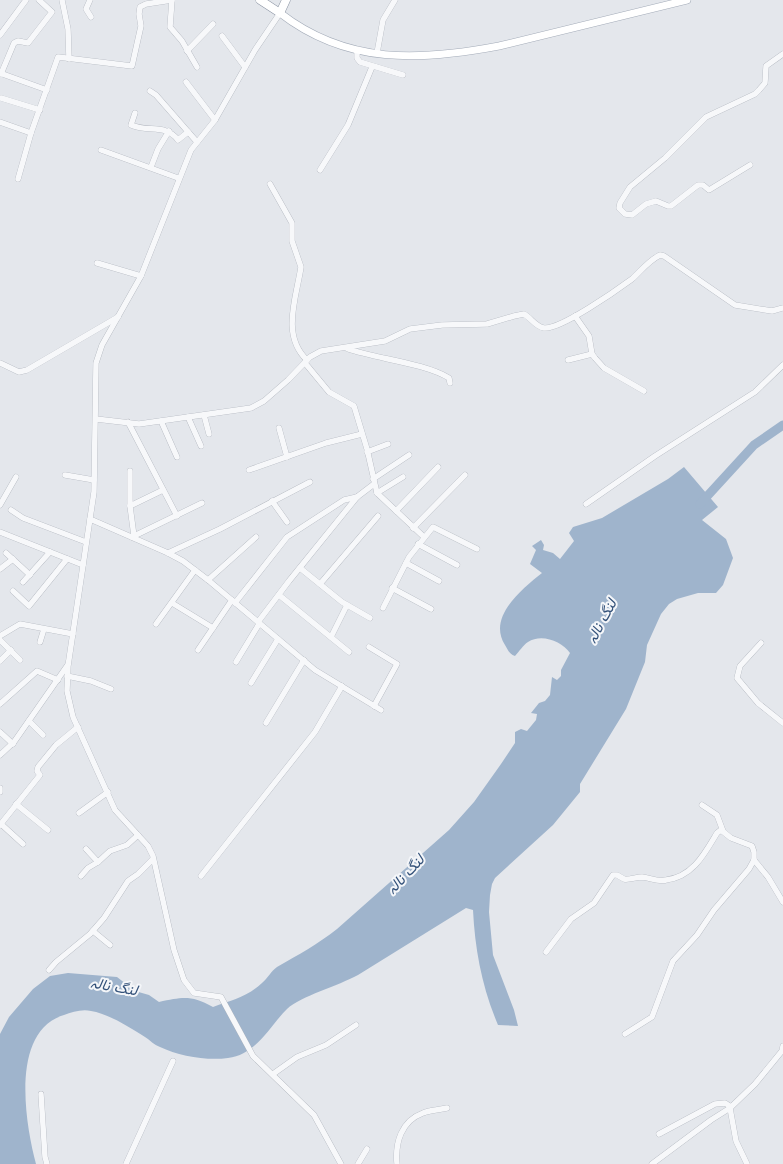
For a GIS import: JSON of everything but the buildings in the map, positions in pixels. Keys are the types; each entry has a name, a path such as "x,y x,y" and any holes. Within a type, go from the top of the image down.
{"highway":[{"path":"260,0 280,13 286,0"}],"main road":[{"path":"280,13 299,28 329,42 377,54 420,56 471,51 687,0"}],"street":[{"path":"0,35 26,0"},
{"path":"39,0 52,12 28,43 18,41 14,43 1,73 47,90"},
{"path":"62,0 68,29 69,59"},
{"path":"90,0 86,9 91,17"},
{"path":"18,179 31,133 58,57 132,66 141,26 139,14 140,7 146,4 172,0 170,27 197,67"},
{"path":"377,54 383,20 395,0"},
{"path":"280,13 245,67 215,120 190,150 178,178 161,228 141,276 102,345 96,363 94,480 90,519 68,666 67,691 78,727 115,810 148,846 153,858 172,942 184,980 194,993 221,997 253,1056 273,1074 319,1122 341,1164"},
{"path":"187,51 213,24"},
{"path":"222,36 245,67"},
{"path":"357,50 357,58 360,62 372,67 402,75"},
{"path":"750,165 709,190 703,185 698,186 671,206 656,201 649,203 629,216 619,208 620,203 630,187 666,158 706,117 755,94 763,87 766,66 783,54"},
{"path":"320,170 348,125 372,67"},
{"path":"186,82 215,120"},
{"path":"150,91 156,95 197,142"},
{"path":"0,98 40,110"},
{"path":"135,113 130,125 147,130 164,129 169,131 178,140 188,132"},
{"path":"0,122 31,133"},
{"path":"150,167 158,149 169,131"},
{"path":"101,150 178,178"},
{"path":"270,184 292,223 292,242 301,267 291,328 295,345 329,392 354,406 377,493 424,537"},
{"path":"96,418 139,424 251,408 264,401 288,380 306,361 321,351 385,341 395,338 405,330 419,327 487,324 524,314 545,328 551,327 575,316 632,278 650,261 660,256 664,256 735,305 772,311 783,308"},
{"path":"98,263 141,276"},
{"path":"575,316 589,336 592,354 604,368 644,391"},
{"path":"0,363 19,372 27,370 119,317"},
{"path":"346,348 368,356 434,370 450,378 450,383"},
{"path":"568,360 592,354"},
{"path":"586,504 655,456 755,392 783,364"},
{"path":"204,414 209,434"},
{"path":"188,417 201,446"},
{"path":"161,421 177,457"},
{"path":"128,422 177,516"},
{"path":"279,428 287,457"},
{"path":"249,470 341,438 362,434"},
{"path":"367,452 388,444"},
{"path":"236,662 259,623 279,595 358,497 373,481 409,455"},
{"path":"396,511 438,467"},
{"path":"130,471 130,506 133,537"},
{"path":"65,475 94,480"},
{"path":"414,528 464,475"},
{"path":"0,505 16,477"},
{"path":"377,493 403,477"},
{"path":"168,553 220,529 310,482"},
{"path":"130,506 163,490"},
{"path":"198,650 234,601 287,537 344,500 358,497"},
{"path":"272,501 287,522"},
{"path":"133,537 202,503"},
{"path":"10,510 23,518 86,542"},
{"path":"320,584 378,516"},
{"path":"90,519 168,553 195,570 234,601 314,670 381,710"},
{"path":"383,608 406,563 418,544 433,527 477,550"},
{"path":"0,532 83,565"},
{"path":"208,580 256,537"},
{"path":"418,544 457,565"},
{"path":"23,582 50,552"},
{"path":"6,553 30,575"},
{"path":"0,569 13,559"},
{"path":"13,591 29,606 66,559"},
{"path":"406,563 440,581"},
{"path":"300,568 347,605 370,618"},
{"path":"156,624 195,570"},
{"path":"392,588 431,609"},
{"path":"279,595 349,652"},
{"path":"172,602 213,628"},
{"path":"331,637 347,605"},
{"path":"0,636 20,624 73,634"},
{"path":"40,642 44,629"},
{"path":"251,683 278,638"},
{"path":"0,640 20,660"},
{"path":"760,643 740,666 737,678 758,703 783,723"},
{"path":"369,647 397,664 374,706"},
{"path":"0,661 11,650"},
{"path":"266,723 304,660"},
{"path":"0,755 13,744 68,666"},
{"path":"0,704 37,671 58,680"},
{"path":"67,676 91,681 111,689"},
{"path":"201,876 315,732 342,686"},
{"path":"29,721 42,735"},
{"path":"23,844 0,824 40,775 37,771 38,766 56,745 78,727"},
{"path":"0,732 13,744"},
{"path":"79,813 108,792"},
{"path":"16,804 48,830"},
{"path":"626,1034 652,1017 673,961 697,935 714,910 747,871 754,860 752,846 730,838 723,831 717,815 702,805"},
{"path":"546,952 571,919 594,904 613,875 617,875 624,879 642,877 656,881 668,880 680,876 700,860 717,833 723,831"},
{"path":"81,876 88,868 98,862 110,851 127,845 138,835"},
{"path":"86,849 98,862"},
{"path":"49,970 56,962 93,931 104,918 128,881 138,874 153,858"},
{"path":"754,860 768,877 783,902"},
{"path":"93,931 110,944"},
{"path":"273,1074 298,1057 326,1045 356,1025"},
{"path":"652,1164 731,1107 755,1084 782,1051 783,1046"},
{"path":"126,1164 173,1060"},
{"path":"42,1094 44,1157 47,1164"},
{"path":"659,1134 715,1104 725,1103 731,1107 736,1141 747,1164"},
{"path":"397,1164 398,1139 406,1125 424,1112 447,1108"},
{"path":"358,1164 367,1149"}],"water":[{"path":"684,467 718,507 702,520 726,539 733,558 723,585 716,593 698,593 677,599 669,604 661,614 647,645 645,662 626,709 580,784 580,792 553,825 495,878 492,884 489,912 493,955 514,1010 518,1026 498,1025 492,1011 480,968 473,910 466,908 358,975 310,995 293,1004 280,1016 254,1046 238,1056 211,1059 176,1053 154,1044 126,1025 105,1015 88,1010 74,1012 64,1015 47,1024 35,1039 29,1058 26,1080 26,1103 28,1126 36,1164 0,1164 0,1034 9,1017 33,989 50,976 68,973 117,977 135,991 149,995 159,1002 187,998 199,1000 213,1007 251,992 277,967 300,954 337,929 449,830 474,802 515,743 515,732 521,729 527,731 536,720 537,714 531,713 539,703 545,701 550,695 552,677 557,680 561,676 561,670 570,653 562,645 545,638 533,639 524,645 515,656 509,652 501,635 500,624 509,604 525,587 542,573 530,564 536,550 532,546 541,540 544,545 543,550 553,553 560,559 574,541 569,533 573,527 602,518 668,479"}],"waterway":[{"name":"لنگ نالہ","path":"700,504 754,445 783,425"}]}
